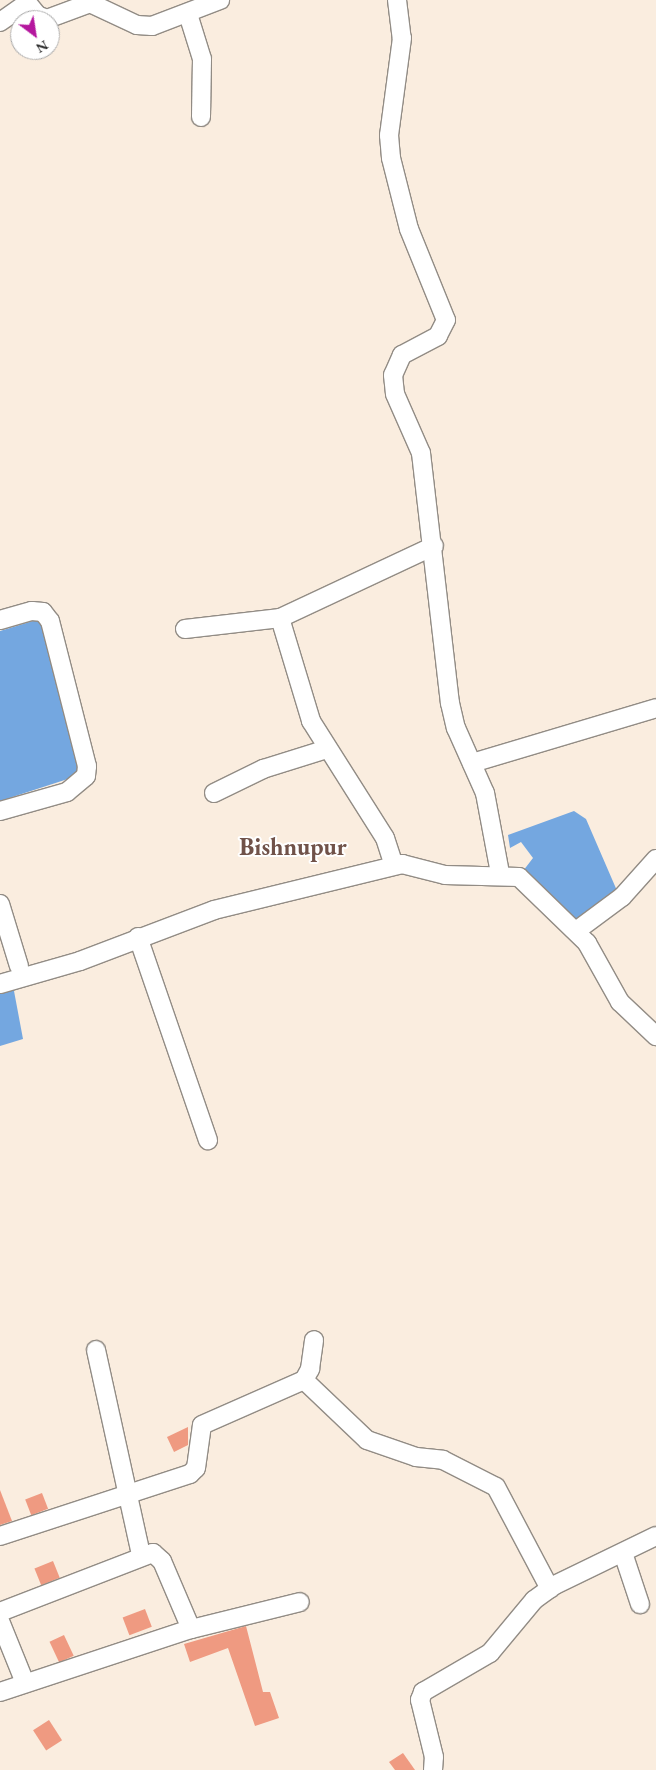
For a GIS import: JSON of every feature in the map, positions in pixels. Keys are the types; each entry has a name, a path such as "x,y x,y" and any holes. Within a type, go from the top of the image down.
{"street":[{"path":"0,22 26,2 47,19 90,3 137,25 152,26 188,14 220,0"},
{"path":"397,0 402,38 389,135 391,158 409,229 446,320 438,336 402,355 393,375 396,394 421,453 434,546 450,702 456,728 485,793 500,873"},
{"path":"188,14 202,59 201,117"},
{"path":"185,629 280,618 434,546"},
{"path":"0,620 32,611 42,612 50,621 87,766 86,776 67,792 0,811"},
{"path":"280,618 311,721 327,749 346,770 367,816 385,838 394,865"},
{"path":"472,763 656,708"},
{"path":"214,793 263,769 327,749"},
{"path":"576,931 622,897 656,859"},
{"path":"0,984 80,961 138,937 214,910 394,865 445,875 500,873 519,877 576,931 625,1008 656,1036"},
{"path":"2,916 19,966"},
{"path":"138,937 208,1140"},
{"path":"0,1536 180,1478 196,1468 202,1425 304,1380 310,1369 314,1340"},
{"path":"96,1350 141,1555"},
{"path":"304,1380 367,1440 416,1457 443,1460 496,1487 550,1589"},
{"path":"436,1769 420,1700 423,1692 490,1653 534,1600 550,1589 656,1536"},
{"path":"0,1612 141,1555 153,1553 162,1561 191,1629"},
{"path":"623,1553 640,1604"},
{"path":"0,1692 191,1629 300,1602"},
{"path":"0,1621 25,1683"}],"water":[{"path":"46,617 77,735 77,776 0,801 0,631"},
{"path":"574,811 586,819 618,893 574,922 523,871 533,858 521,842 510,848 508,835"},
{"path":"0,991 14,991 23,1039 0,1046"}],"building":[{"path":"188,1427 188,1445 174,1452 167,1437"},
{"path":"0,1490 12,1521 0,1525"},
{"path":"42,1493 48,1509 31,1515 25,1499"},
{"path":"53,1561 60,1578 41,1585 34,1568"},
{"path":"145,1609 152,1627 129,1635 123,1618"},
{"path":"246,1626 263,1692 270,1692 279,1718 255,1726 228,1648 190,1662 184,1644"},
{"path":"64,1635 74,1656 59,1663 49,1642"},
{"path":"49,1720 62,1740 46,1750 33,1730"},
{"path":"403,1753 415,1770 395,1770 389,1762"}],"district":[{"name":"Bishnupur","path":"293,847"}]}
